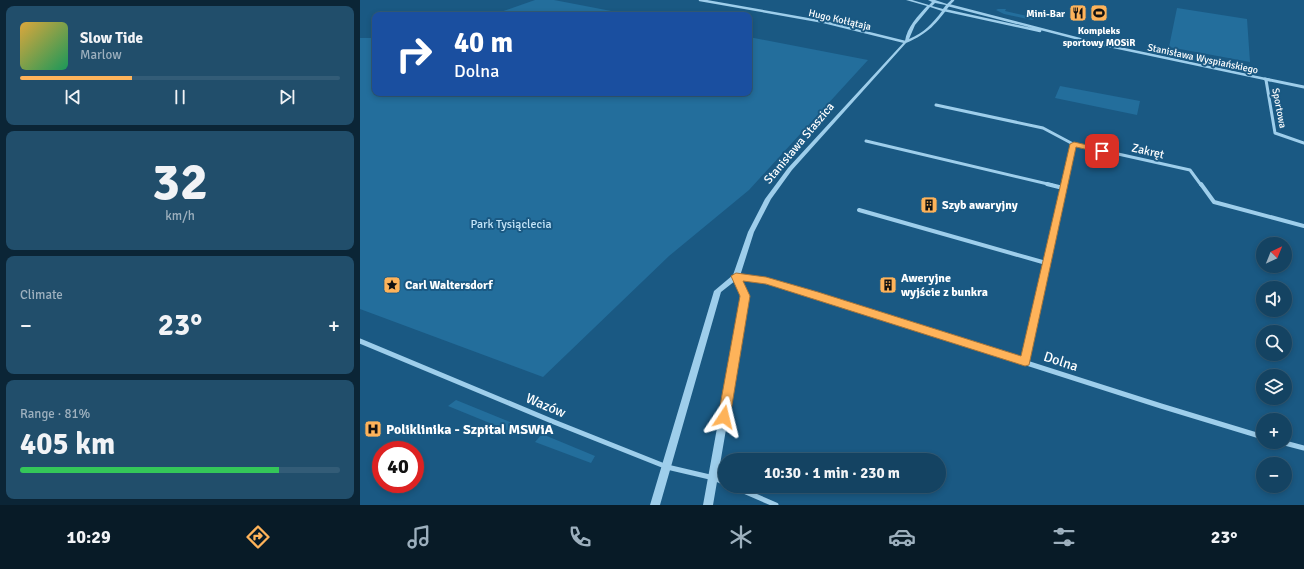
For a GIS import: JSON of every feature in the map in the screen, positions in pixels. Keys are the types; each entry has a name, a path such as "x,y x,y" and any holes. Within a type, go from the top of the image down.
{"street":[{"name":"Hugo Kołłątaja","path":"700,0 824,22 906,42"},
{"name":"Stanisława Wyspiańskiego","path":"908,0 989,21 1304,87"},
{"name":"Stanisława Wyspiańskiego","path":"930,0 1052,33"},
{"name":"Stanisława Staszica","path":"655,505 718,292 736,276 751,232 768,199 790,169 906,42 933,25 953,0"},
{"name":"Stanisława Staszica","path":"906,42 907,36 919,18 935,1"},
{"name":"Sportowa","path":"1266,80 1275,133 1304,143"},
{"name":"Zakręt","path":"936,105 1043,128 1074,144 1190,170 1214,202 1304,226"},
{"path":"866,141 1063,188"},
{"path":"1025,362 1046,263 1074,144"},
{"path":"859,210 1046,263"},
{"name":"Dolna","path":"736,276 766,281 818,296 1161,406 1256,434"},
{"path":"708,505 714,478 745,296 736,276"},
{"name":"Wazów","path":"360,341 554,422 667,466 718,480"},
{"path":"1292,445 1304,448"},
{"path":"748,493 776,505"}],"green space":[{"path":"535,0 554,0 616,12 501,12"},
{"path":"1177,8 1247,19 1250,62 1169,47"},
{"path":"1006,9 1005,11 1036,18 1032,20 1004,14 996,10"},
{"name":"Park Tysiąclecia","path":"360,38 372,38 372,96 752,96 752,38 868,60 749,190 669,256 543,377 360,309"},
{"path":"1060,86 1140,101 1137,115 1055,98"},
{"path":"456,400 520,426 514,433 448,406"},
{"path":"542,434 595,456 591,463 535,442"}],"place":[{"name":"Mini-Bar","path":"1078,13"},
{"name":"Kompleks sportowy MOSiR","path":"1099,13"},
{"name":"Szyb awaryjny","path":"929,205"},
{"name":"Carl Waltersdorf","path":"392,285"},
{"name":"Aweryjne wyjście z bunkra","path":"888,285"},
{"name":"Poliklinika - Szpital MSWiA","path":"373,429"}],"route":[{"path":"724,417 745,296 736,276 766,281 818,296 1025,362 1046,263 1074,144 1102,151"}]}
